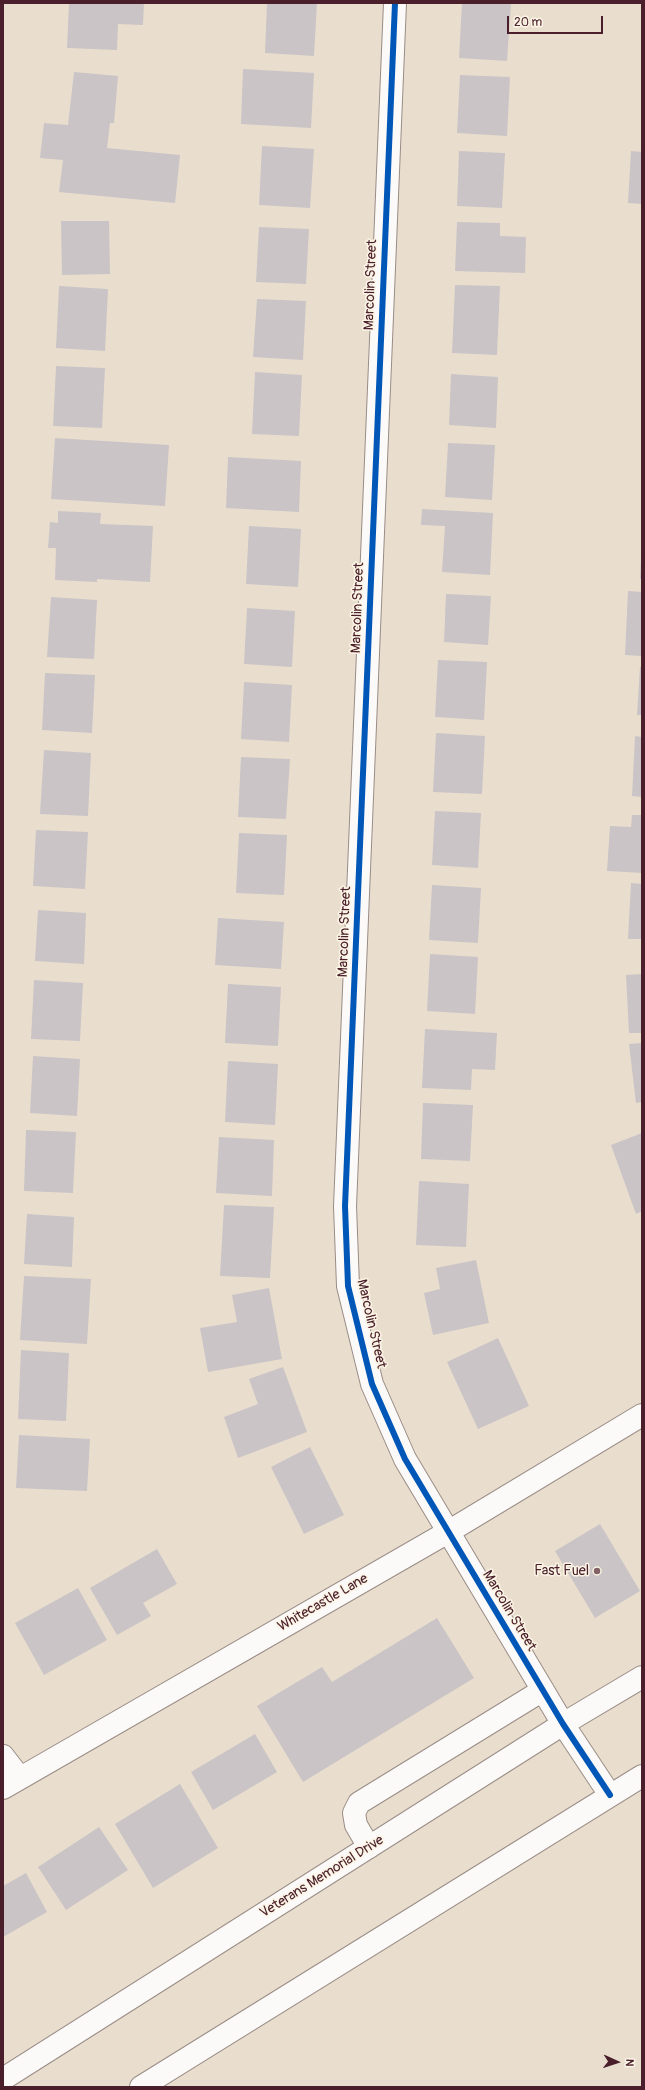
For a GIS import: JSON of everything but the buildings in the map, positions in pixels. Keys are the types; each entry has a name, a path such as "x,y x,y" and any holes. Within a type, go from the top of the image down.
{"street":[{"name":"Marcolin Street","path":"395,3 346,1214 348,1286 372,1384 405,1459 563,1724 610,1795"},
{"name":"Whitecastle Lane","path":"11,1783 448,1532 642,1415"},
{"name":"Veterans Memorial Drive","path":"3,2079 563,1724 642,1677"},
{"path":"369,1847 356,1825 354,1813 359,1802 543,1690"},
{"path":"3,1756 11,1783"},
{"path":"141,2087 642,1776"}],"cycle path":[{"path":"395,3 345,1206 348,1286 372,1384 405,1459 563,1724 610,1795"}],"place":[{"name":"Fast Fuel","path":"597,1571"}]}
